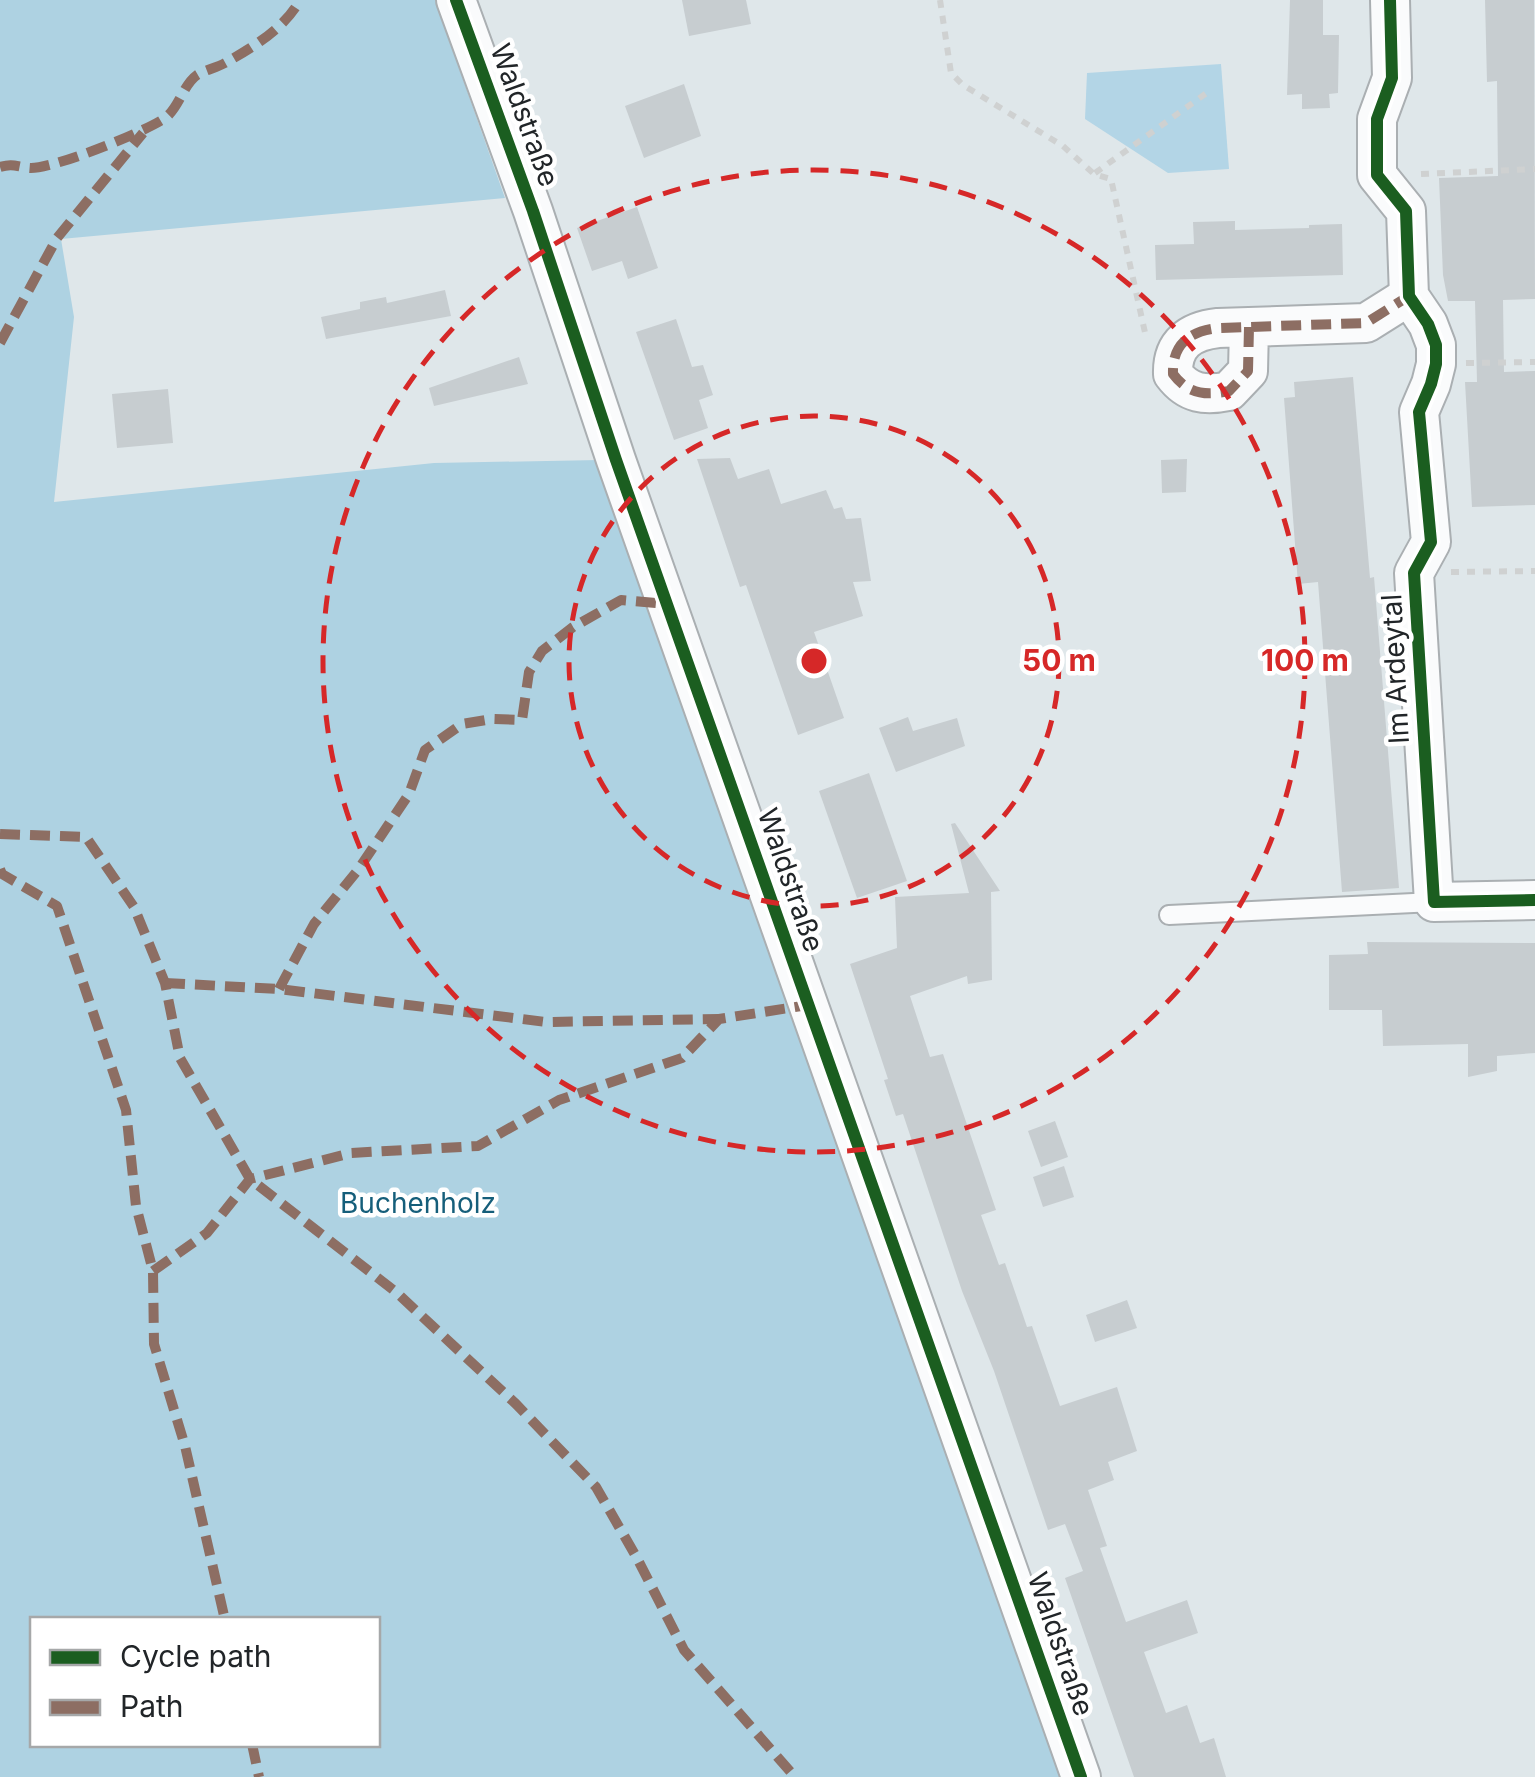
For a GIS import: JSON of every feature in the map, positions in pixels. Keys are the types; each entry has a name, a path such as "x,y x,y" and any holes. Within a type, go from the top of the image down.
{"street":[{"name":"Waldstraße","path":"456,0 1081,1777"},
{"path":"1390,0 1392,78 1377,120 1377,176 1406,210 1409,296 1432,334 1436,364"},
{"path":"1250,327 1248,371 1229,391 1202,394 1181,384 1173,374 1172,358 1182,341 1201,330 1250,327 1366,323 1409,296"},
{"name":"Im Ardeytal","path":"1434,902 1414,572 1431,542 1419,412 1436,364"},
{"path":"1434,902 1535,900"}],"lane":[{"path":"1169,916 1434,902"}],"path":[{"path":"940,0 951,73 1063,146 1094,174 1111,179 1146,341 1182,341"},
{"path":"1094,174 1208,92"},
{"path":"1377,176 1535,169"},
{"path":"1436,364 1535,362"},
{"path":"1414,572 1535,570"}],"shaded area":[{"path":"1221,64 1229,169 1168,173 1085,119 1087,73"}],"green space":[{"name":"Buchenholz","path":"0,0 435,0 505,198 61,239 74,317 54,502 434,463 599,460 1062,1777 0,1777"}],"building":[{"path":"682,0 746,0 751,24 689,36"},
{"path":"1290,0 1323,0 1323,35 1339,35 1338,93 1329,94 1330,108 1302,109 1302,94 1287,95"},
{"path":"1485,0 1534,0 1535,299 1503,300 1504,372 1535,371 1535,505 1472,507 1465,382 1477,382 1475,301 1448,301 1443,275 1439,178 1498,176 1497,81 1487,82"},
{"path":"684,84 701,136 644,158 625,106"},
{"path":"637,207 658,268 628,279 622,261 592,271 577,228"},
{"path":"1235,221 1235,230 1342,224 1343,275 1156,280 1155,245 1194,244 1193,222"},
{"path":"445,290 451,316 326,339 321,317 360,309 360,302 386,297 387,303"},
{"path":"676,319 692,367 703,365 713,395 699,400 708,428 674,440 636,332"},
{"path":"519,357 528,384 434,406 429,388"},
{"path":"1353,377 1399,888 1342,892 1318,582 1298,584 1284,398 1295,397 1294,382"},
{"path":"168,389 173,443 117,448 112,394"},
{"path":"730,458 738,479 769,469 781,504 826,490 834,509 842,507 846,519 861,518 871,581 853,582 863,616 814,632 844,718 798,735 746,585 740,587 697,459"},
{"path":"1187,459 1186,492 1162,493 1161,460"},
{"path":"908,717 913,731 957,718 965,746 896,772 879,728"},
{"path":"869,773 907,881 857,898 819,791"},
{"path":"955,823 1000,891 991,892 992,980 968,984 967,976 910,996 930,1057 943,1054 996,1210 981,1215 999,1265 1005,1263 1027,1327 1032,1326 1060,1406 1117,1387 1137,1451 1108,1462 1114,1480 1088,1490 1107,1546 1100,1548 1126,1622 1187,1600 1198,1633 1144,1652 1166,1713 1187,1705 1200,1743 1214,1738 1226,1777 1134,1777 1065,1578 1083,1571 1065,1524 1048,1530 903,1114 896,1116 884,1080 888,1079 850,964 897,948 895,897 969,893 951,824"},
{"path":"1367,942 1535,943 1535,1053 1497,1056 1497,1071 1468,1077 1468,1044 1383,1046 1382,1010 1329,1010 1329,955 1368,954"},
{"path":"1055,1121 1068,1157 1041,1167 1028,1131"},
{"path":"1064,1166 1074,1197 1043,1207 1033,1177"},
{"path":"1127,1300 1137,1328 1095,1342 1086,1315"}],"marked path":[{"path":"0,167 30,168 58,163 165,118 197,75 225,63 267,36 286,20 300,0"},
{"path":"0,343 57,238 143,133"},
{"path":"1249,327 1248,371 1229,391 1198,392 1173,374 1179,347 1199,332 1218,328 1366,323 1409,296"},
{"path":"279,989 314,924 358,870 409,794 425,750 462,724 522,720 529,672 542,651 573,627 621,600 667,604"},
{"path":"0,834 86,837 134,907 165,983 180,1058 250,1179 396,1292 516,1404 596,1487 684,1650 795,1777"},
{"path":"0,869 2,874 57,906 126,1110 136,1206 153,1271 154,1344 185,1446 224,1617"},
{"path":"165,983 279,989 546,1022 719,1019"},
{"path":"153,1271 207,1233 250,1179 351,1153 478,1146 559,1100 682,1058 719,1019 808,1005"},
{"path":"253,1747 259,1777"}],"cycle path":[{"path":"456,0 1081,1777"},
{"path":"1390,0 1392,78 1377,119 1377,175 1406,211 1409,296 1428,324 1436,345 1431,384 1419,412 1431,542 1414,573 1434,902 1535,900"}]}
